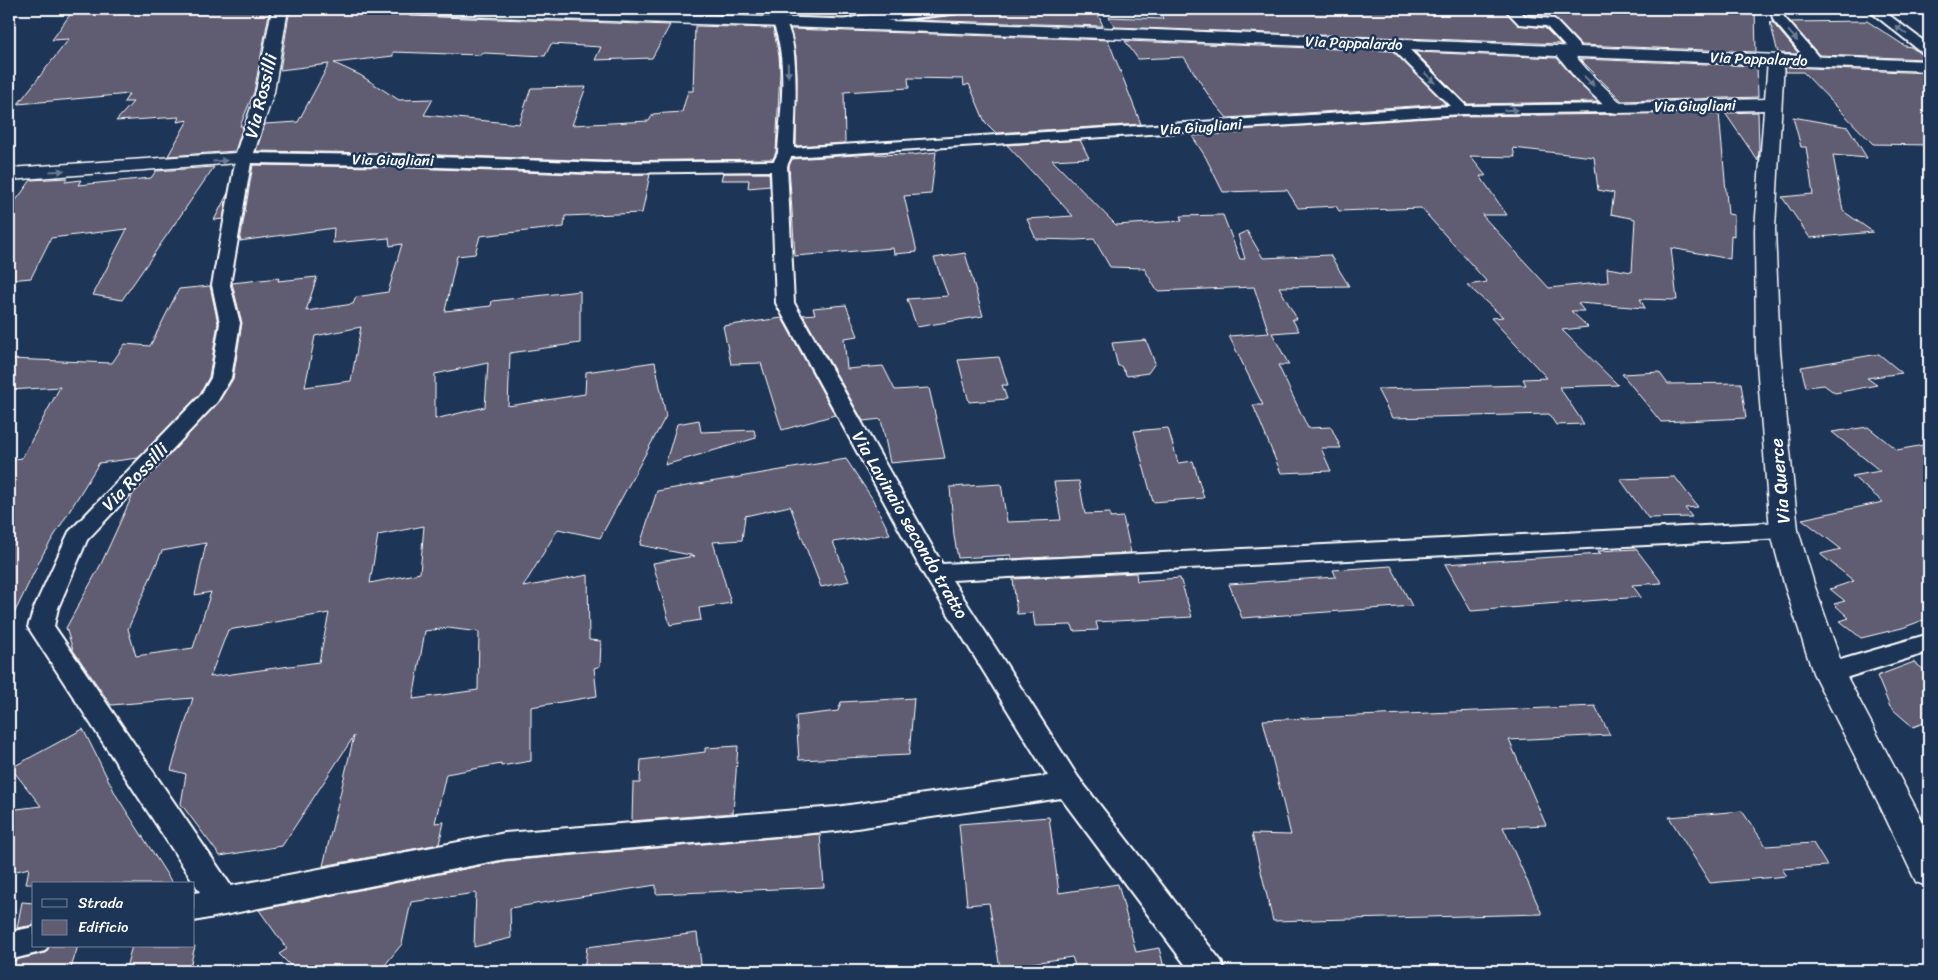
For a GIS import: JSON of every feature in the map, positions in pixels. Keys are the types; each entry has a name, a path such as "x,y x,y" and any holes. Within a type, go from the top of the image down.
{"street":[{"name":"Via Rossilli","path":"223,901 41,627 46,608 77,537 210,398 221,378 230,323 220,285 244,158 265,92 280,9"},
{"name":"Via Pappalardo","path":"410,9 777,16 840,25 1929,66"},
{"path":"840,25 860,20 956,9"},
{"path":"1511,9 1523,21 1550,22 1563,38 1584,77 1617,108"},
{"path":"1776,9 1778,18 1815,61"},
{"path":"1873,9 1929,51"},
{"name":"Via Lavinaio secondo tratto","path":"777,16 786,40 788,74 782,160 785,303 935,573 1068,785 1209,971"},
{"path":"1397,45 1462,110"},
{"name":"Via Querce","path":"1776,60 1765,229 1768,351 1784,530 1800,587 1829,674 1898,806 1929,871"},
{"name":"Via Giugliani","path":"9,174 244,158 399,160 604,168 782,160 1462,110 1773,104"},
{"path":"935,573 1784,530"},
{"path":"1829,674 1929,643"},
{"path":"195,907 506,846 836,819 1068,785"},
{"path":"9,946 32,941"}],"building":[{"path":"74,9 270,9 254,92 240,126 243,126 235,151 168,156 188,120 177,122 179,117 116,121 133,102 124,102 129,94 18,104 69,39 52,40"},
{"path":"290,9 390,11 402,12 410,16 670,25 652,58 595,60 601,47 551,44 545,56 393,52 393,56 334,63 360,75 399,100 433,99 424,115 519,124 531,88 586,87 572,125 649,121 653,114 682,112 688,91 693,91 695,26 773,28 779,55 780,71 776,152 773,159 604,161 381,153 256,151 265,124 298,122 329,64 280,70"},
{"path":"583,9 678,9 677,12"},
{"path":"695,9 765,9 767,15 695,12"},
{"path":"783,9 910,9 845,18 786,16"},
{"path":"1080,9 1081,12 1097,12 1103,26 913,20 956,15 963,10"},
{"path":"1232,9 1392,9 1397,13 1449,9 1503,9 1518,25 1545,28 1561,44 1115,27 1109,17 1163,19 1161,13"},
{"path":"1520,9 1755,9 1756,52 1581,45 1555,18 1527,15"},
{"path":"1867,21 1905,46 1911,47 1927,59 1819,55 1790,22"},
{"path":"1770,22 1772,22 1799,54 1778,53"},
{"path":"790,29 1108,40 1141,124 996,133 985,122 969,84 964,86 963,79 908,78 909,88 844,92 845,143 796,146 796,56"},
{"path":"1125,41 1393,51 1446,104 1227,118 1211,99 1184,57 1138,59"},
{"path":"1415,52 1557,58 1577,82 1598,102 1467,104"},
{"path":"1580,59 1757,66 1758,97 1622,101"},
{"path":"1786,67 1929,73 1929,145 1873,144 1803,72 1785,72"},
{"path":"1758,112 1759,150 1758,161 1725,113"},
{"path":"1719,113 1728,214 1734,215 1734,236 1731,235 1730,259 1671,248 1677,300 1640,299 1645,308 1578,303 1584,311 1571,311 1588,327 1562,330 1618,385 1559,387 1584,424 1556,425 1549,414 1392,418 1377,389 1526,385 1523,379 1547,378 1491,318 1503,317 1467,285 1487,282 1421,208 1339,211 1336,206 1298,208 1287,190 1223,192 1205,156 1192,136 1239,133 1237,130 1462,116","holes":["1513,148 1594,157 1598,190 1614,193 1611,214 1635,219 1632,272 1607,268 1608,282 1549,288 1482,215 1507,215 1480,176 1486,176 1470,156 1515,157"]},
{"path":"1793,117 1848,127 1867,158 1833,155 1843,211 1873,232 1810,238 1782,197 1813,194 1806,147 1801,147"},
{"path":"1080,140 1089,158 1052,160 1116,225 1182,221 1180,216 1223,215 1240,259 1245,259 1238,235 1247,231 1263,258 1330,255 1349,286 1279,287 1297,319 1292,319 1299,331 1272,333 1289,365 1278,365 1308,428 1331,427 1341,448 1321,448 1331,471 1281,473 1253,405 1263,405 1229,336 1269,333 1254,287 1157,291 1144,268 1110,267 1094,239 1036,239 1027,219 1073,216 1007,145"},
{"path":"936,152 931,194 904,196 917,252 894,254 893,248 795,256 789,166 792,159 872,154 911,155"},
{"path":"253,165 381,167 604,175 650,174 642,213 565,216 564,227 480,236 475,254 457,256 445,311 491,306 492,301 580,291 580,343 510,353 508,406 585,394 586,372 655,362 666,416 600,538 558,529 523,587 588,575 589,640 601,641 600,666 594,668 597,696 531,707 531,761 501,766 501,764 446,774 435,823 444,822 439,844 323,866 354,736 282,846 220,856 181,804 186,774 171,770 193,698 111,705 73,650 66,628 101,564 133,494 218,403 233,379 242,323 232,283 279,278 278,281 317,277 306,311 353,304 356,297 388,292 402,244 390,246 389,238 333,243 334,228 240,241","holes":["361,327 351,381 305,387 315,336","488,363 485,407 435,419 435,374","424,526 420,573 370,583 378,535","206,543 195,595 211,592 193,648 136,656 128,629 162,551","329,613 319,662 210,677 228,630","448,628 479,632 478,690 413,699 425,631"]},
{"path":"214,167 122,300 93,295 127,229 51,238 31,278 9,280 9,210 31,180 67,178 65,182 81,180 78,185 151,178 156,171"},
{"path":"723,173 769,173 770,186 748,188 749,180 721,180"},
{"path":"228,193 223,219 214,220"},
{"path":"965,253 983,316 917,327 907,299 948,296 934,258"},
{"path":"210,286 218,323 209,377 200,394 138,458 99,463 43,554 9,624 9,460 22,458 60,387 9,390 9,359 112,363 125,344 150,346 179,289"},
{"path":"846,305 858,336 844,338 847,369 883,366 895,390 929,388 945,458 890,463 881,419 863,421 803,315 815,314 813,308"},
{"path":"782,318 835,415 782,430 761,363 731,364 723,326"},
{"path":"1146,340 1155,363 1148,373 1127,376 1121,366 1118,366 1112,343"},
{"path":"1879,354 1902,373 1867,378 1877,385 1835,393 1824,385 1806,387 1801,367"},
{"path":"999,357 1008,385 1002,385 1007,399 969,402 958,360"},
{"path":"1659,372 1668,384 1741,383 1746,418 1661,422 1622,374"},
{"path":"699,420 701,432 754,430 756,438 665,465 677,424"},
{"path":"1868,427 1897,450 1929,444 1929,618 1902,628 1861,638 1840,621 1849,618 1834,604 1845,601 1830,589 1854,581 1820,554 1841,549 1802,519 1883,502 1852,476 1880,471 1832,432"},
{"path":"1168,428 1178,463 1193,461 1204,498 1153,502 1134,431"},
{"path":"846,459 872,498 890,534 833,542 849,581 821,587 790,506 745,516 742,540 713,542 731,603 699,608 701,620 670,625 653,563 695,556 640,545 657,491"},
{"path":"1675,477 1698,507 1685,508 1692,517 1648,518 1620,479"},
{"path":"1079,481 1085,514 1110,513 1110,518 1123,517 1131,553 1011,559 1011,555 958,558 954,536 950,487 1001,484 1007,522 1061,520 1054,482"},
{"path":"1636,549 1662,583 1632,585 1641,597 1471,611 1445,564 1601,554 1598,551"},
{"path":"1391,566 1412,606 1242,618 1229,584 1336,577 1333,570"},
{"path":"1136,573 1137,581 1180,578 1192,617 1096,622 1098,630 1074,631 1072,625 1035,626 1033,613 1017,614 1013,579"},
{"path":"1914,662 1929,674 1929,721 1913,727 1890,707 1877,676"},
{"path":"914,698 909,755 799,760 796,716 838,711 841,702"},
{"path":"1595,706 1610,735 1509,740 1546,825 1503,827 1542,914 1273,921 1252,834 1291,835 1263,720"},
{"path":"83,729 116,795 172,882 32,882 32,884 26,884 29,868 9,873 9,810 41,806 11,768"},
{"path":"738,746 733,813 632,821 633,783 640,783 641,760 705,752 705,748"},
{"path":"1742,811 1766,846 1813,843 1827,866 1782,869 1787,876 1710,883 1669,817"},
{"path":"1049,817 1059,893 1118,884 1136,952 1159,948 1165,971 1077,971 1072,957 1000,968 989,903 967,905 959,824"},
{"path":"820,834 824,887 656,894 656,885 510,908 511,938 474,947 476,893 411,902 402,944 380,971 296,971 279,954 287,949 259,910 505,861"},
{"path":"22,902 32,903 32,925 17,928"},
{"path":"697,933 702,971 584,971 587,947"},
{"path":"49,948 77,948 70,971 9,971 11,961 45,953"},
{"path":"131,948 195,948 189,971 125,971"}]}
